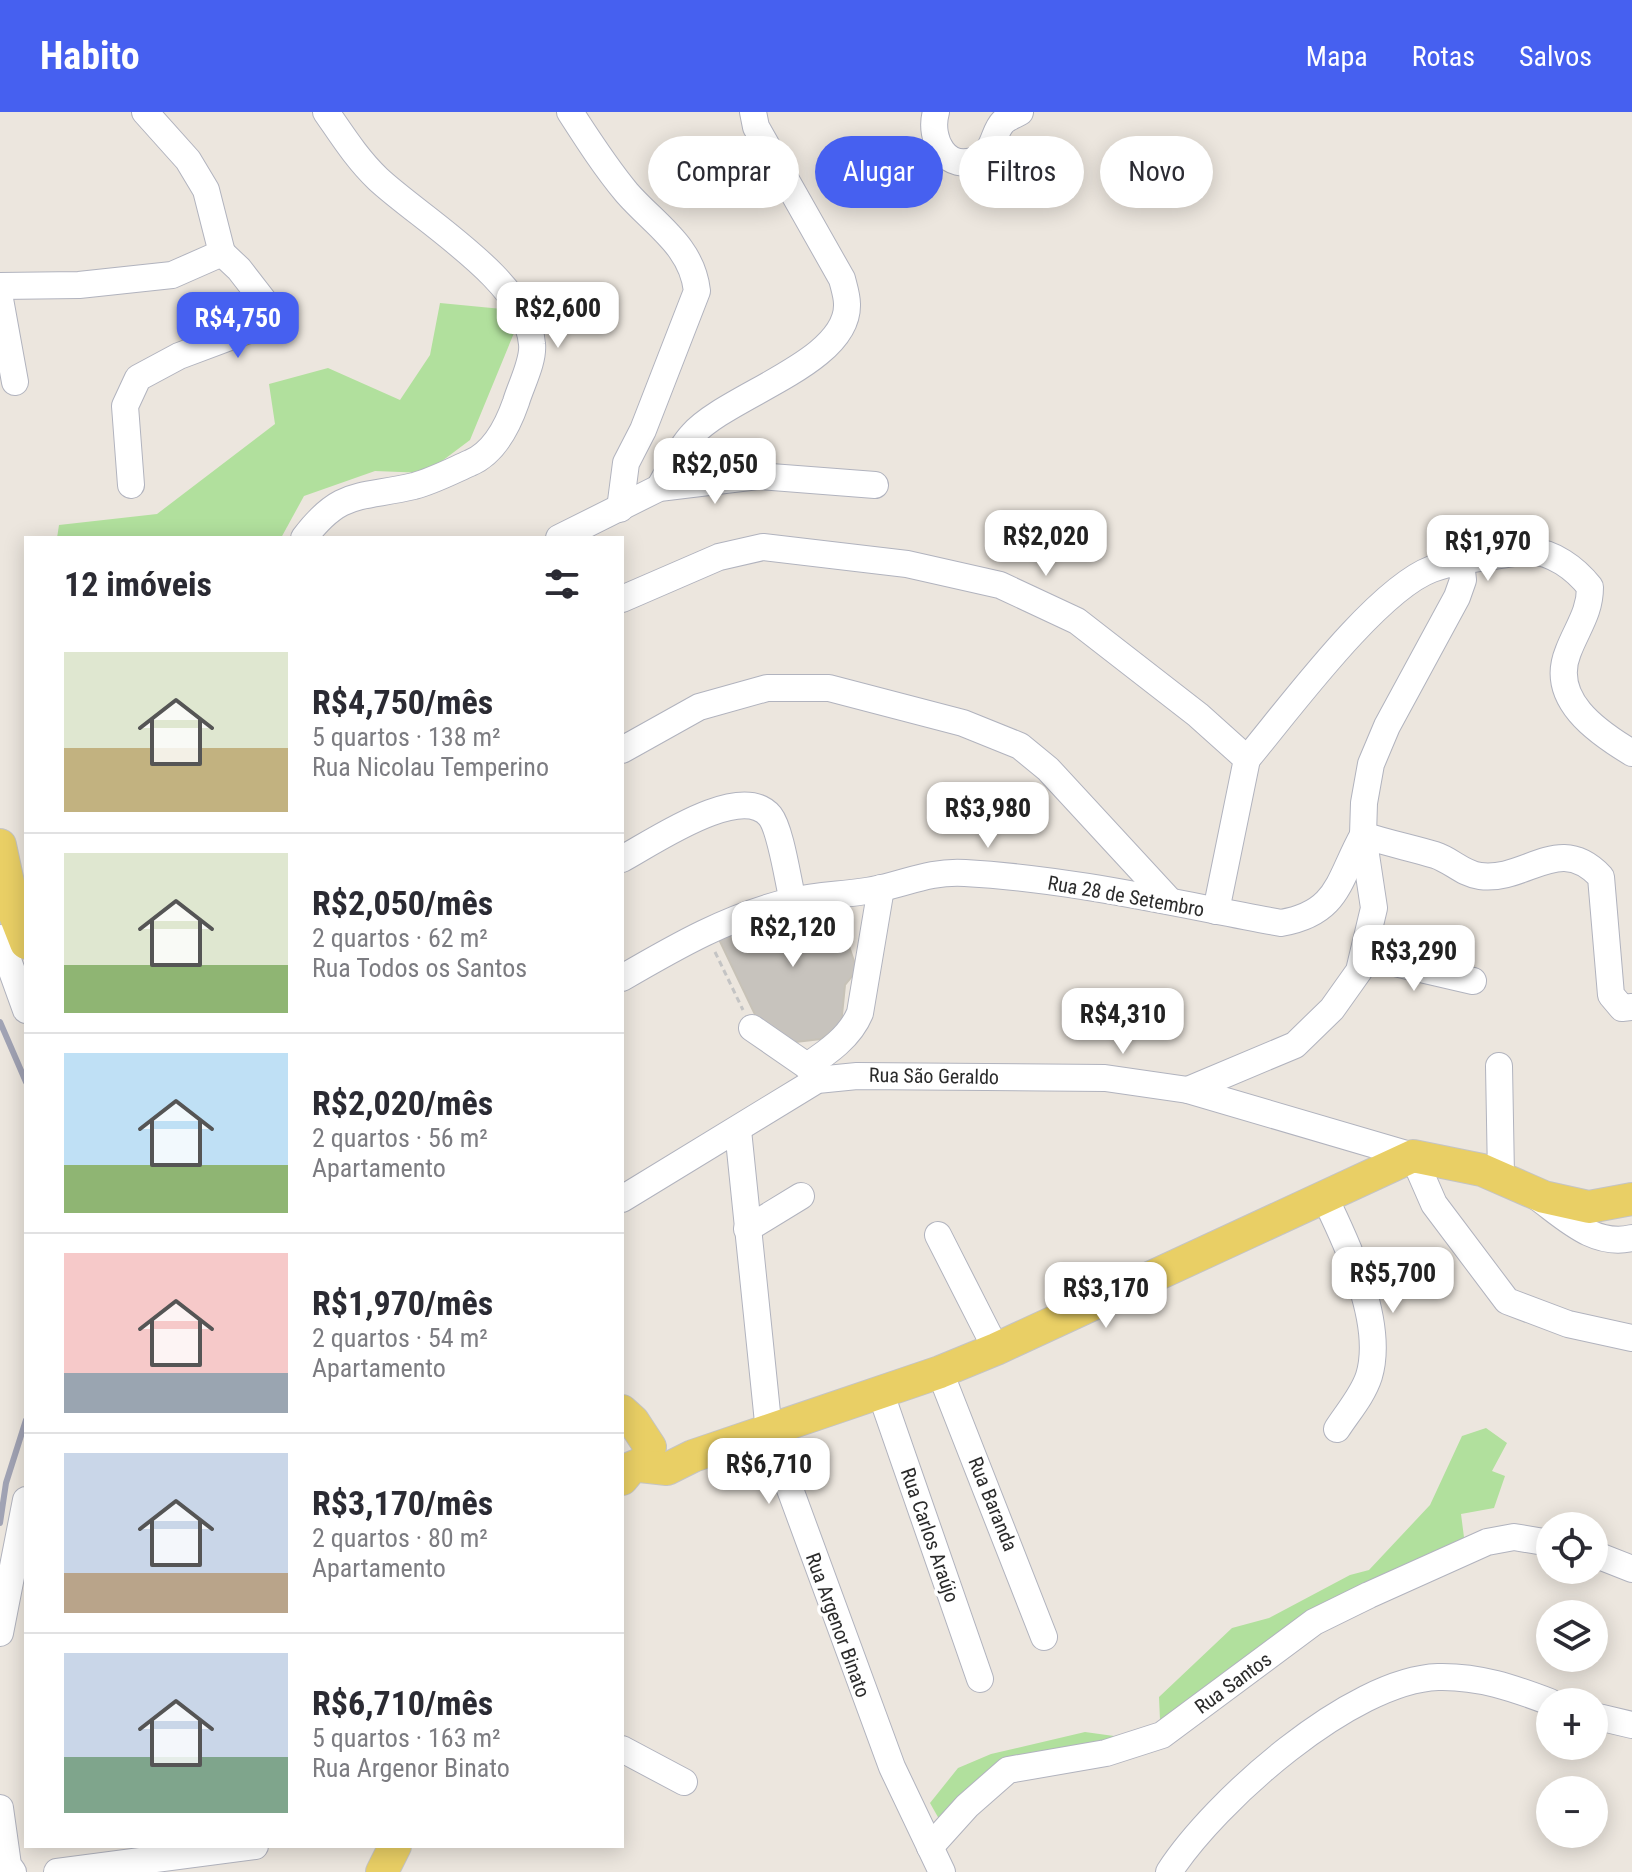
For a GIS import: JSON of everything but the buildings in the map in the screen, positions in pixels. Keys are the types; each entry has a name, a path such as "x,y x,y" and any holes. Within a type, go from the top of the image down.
{"main road":[{"path":"0,845 15,915 24,938"},
{"path":"630,1449 667,1469 693,1456 940,1372 1413,1156 1589,1207 1632,1199"},
{"path":"382,1872 394,1848"}],"street":[{"path":"131,485 125,406 138,378 179,356 262,325 270,309 239,269 222,253 206,190 188,160 145,112"},
{"path":"306,536 324,512 346,498 416,485 477,460 497,441 510,420 533,346 521,306 471,254 379,179 360,160 326,112"},
{"path":"570,112 603,162 685,252 695,271 697,291 643,430 626,463 620,509"},
{"path":"659,488 691,435 715,415 820,353 840,331 848,305 842,279 756,127 753,112"},
{"path":"936,112 932,136 942,153 959,161 979,158 993,145 1004,116"},
{"path":"0,286 79,285 172,275 222,253"},
{"path":"0,299 15,382"},
{"path":"563,536 659,488 758,476 875,485"},
{"path":"624,598 719,557 763,547 907,564 1000,585 1077,621 1198,715 1247,759"},
{"path":"1216,911 1247,759 1339,648 1395,592 1430,569 1543,551 1578,572 1590,587 1590,603 1568,651 1564,682 1577,710 1602,735 1632,753"},
{"path":"1188,1090 1295,1045 1332,1009 1365,956 1374,908 1363,835 1364,803 1371,764 1387,726 1457,597 1463,580 1461,562"},
{"path":"624,749 699,707 767,688 829,688 963,723 1020,746 1048,769 1169,900"},
{"path":"624,858 710,811 743,804 764,811 773,822 793,901"},
{"path":"1363,835 1439,856 1466,873 1481,876 1501,876 1559,856 1592,868 1601,877 1606,969 1611,995 1627,1008"},
{"name":"Rua 28 de Setembro","path":"624,977 704,930 793,901 881,888 921,875 963,873 1169,900 1281,923 1308,919 1328,904 1363,835"},
{"path":"752,1028 812,1073 855,1024 865,993 881,888"},
{"path":"0,938 24,1004"},
{"path":"1365,956 1473,981"},
{"path":"1499,1066 1514,1183 1601,1240 1615,1242 1632,1238"},
{"name":"Rua São Geraldo","path":"624,1198 738,1130 812,1073 1105,1078 1188,1090 1413,1156"},
{"name":"Rua Argenor Binato","path":"738,1130 769,1432 892,1767 942,1872"},
{"path":"1413,1156 1434,1204 1507,1301 1568,1324 1632,1338"},
{"path":"747,1229 801,1196"},
{"path":"1324,1196 1346,1241 1362,1287 1371,1338 1371,1372 1365,1389 1337,1429"},
{"path":"938,1235 996,1349"},
{"name":"Rua Baranda","path":"940,1372 1044,1637"},
{"name":"Rua Carlos Araújo","path":"880,1391 980,1679"},
{"path":"0,1633 24,1510"},
{"name":"Rua Santos","path":"930,1847 967,1806 1008,1770 1106,1753 1162,1735 1314,1622 1487,1542 1514,1537 1536,1541"},
{"path":"1608,1560 1632,1569"},
{"path":"1169,1872 1259,1770 1340,1713 1405,1681 1439,1677 1492,1680 1536,1697"},
{"path":"1608,1719 1632,1725"},
{"path":"624,1750 684,1782"},
{"path":"0,1808 11,1868"},
{"path":"57,1872 240,1848"}],"path":[{"path":"704,930 752,1028"}],"green space":[{"path":"440,303 523,311 470,440 426,473 375,471 304,496 282,536 57,536 59,525 157,514 275,424 269,384 328,368 400,400 430,355"},
{"path":"1486,1428 1507,1443 1492,1471 1505,1476 1494,1508 1461,1514 1465,1545 1281,1639 1160,1720 1159,1697 1232,1628 1269,1618 1350,1575 1369,1570 1430,1505 1462,1436"},
{"path":"1085,1732 1114,1736 1116,1745 1011,1766 943,1826 930,1803 958,1768 991,1754"}],"railway":[{"path":"0,1022 24,1077"},
{"path":"0,1523 6,1483 24,1426"}]}
